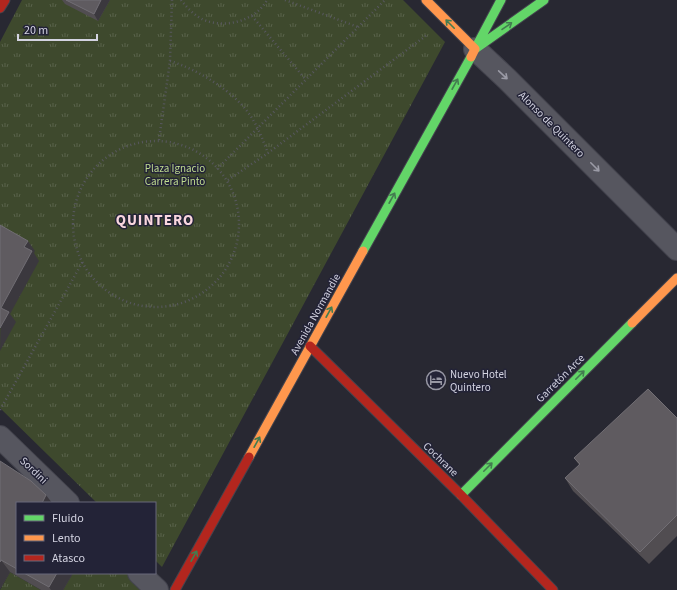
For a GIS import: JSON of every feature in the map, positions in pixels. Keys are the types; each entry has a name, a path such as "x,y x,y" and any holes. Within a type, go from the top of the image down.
{"street":[{"path":"0,8 4,0"},
{"name":"Alonso de Quintero","path":"426,0 677,249"},
{"name":"Avenida Normandie","path":"175,590 501,0"},
{"path":"475,49 544,0"},
{"name":"Garretón Arce","path":"461,495 677,278"},
{"name":"Cochrane","path":"310,346 461,495 554,590"},
{"name":"Sordini","path":"0,437 67,502"},
{"path":"140,574 157,590"}],"path":[{"path":"159,140 170,61 172,0"},
{"path":"181,0 188,10 207,21 228,24 252,16 267,0"},
{"path":"285,0 358,27"},
{"path":"217,169 385,0"},
{"path":"252,16 306,80"},
{"path":"228,180 268,153 446,20"},
{"path":"170,61 182,65 226,91 246,110 258,128 268,153"},
{"path":"159,140 187,146 208,159 228,180 238,208 240,230 232,259 218,280 196,298 165,307 136,305 114,296 92,277 76,249 73,220 84,181 103,159 128,145 159,140"},
{"path":"0,410 83,261"}],"green space":[{"name":"Plaza Ignacio Carrera Pinto","path":"22,0 403,0 445,42 162,567 156,561 156,502 96,502 0,408 0,42"},
{"path":"10,572 41,590 0,590"},
{"path":"72,574 129,574 146,590 63,590"}],"building":[{"path":"66,0 101,0 94,14"},
{"path":"0,225 28,241 24,247 32,251 1,308 9,312 0,328"},
{"path":"648,389 677,418 677,515 640,552 565,478 580,464 574,458"},
{"path":"0,461 31,481 46,495 42,502 16,502 16,568 1,560 0,562"},
{"path":"26,574 56,574 49,587"}],"traffic: fast":[{"path":"477,45 501,0"},
{"path":"475,49 544,0"},
{"path":"363,251 471,57"},
{"path":"461,495 632,323"}],"traffic: slow":[{"path":"426,0 475,49 471,57"},
{"path":"249,457 363,251"},
{"path":"632,323 677,278"}],"traffic: jam":[{"path":"0,8 5,0"},
{"path":"310,346 461,495 553,590"},
{"path":"175,590 249,457"}],"place":[{"name":"Nuevo Hotel Quintero","path":"436,380"}],"district":[{"name":"QUINTERO","path":"155,220"}]}
